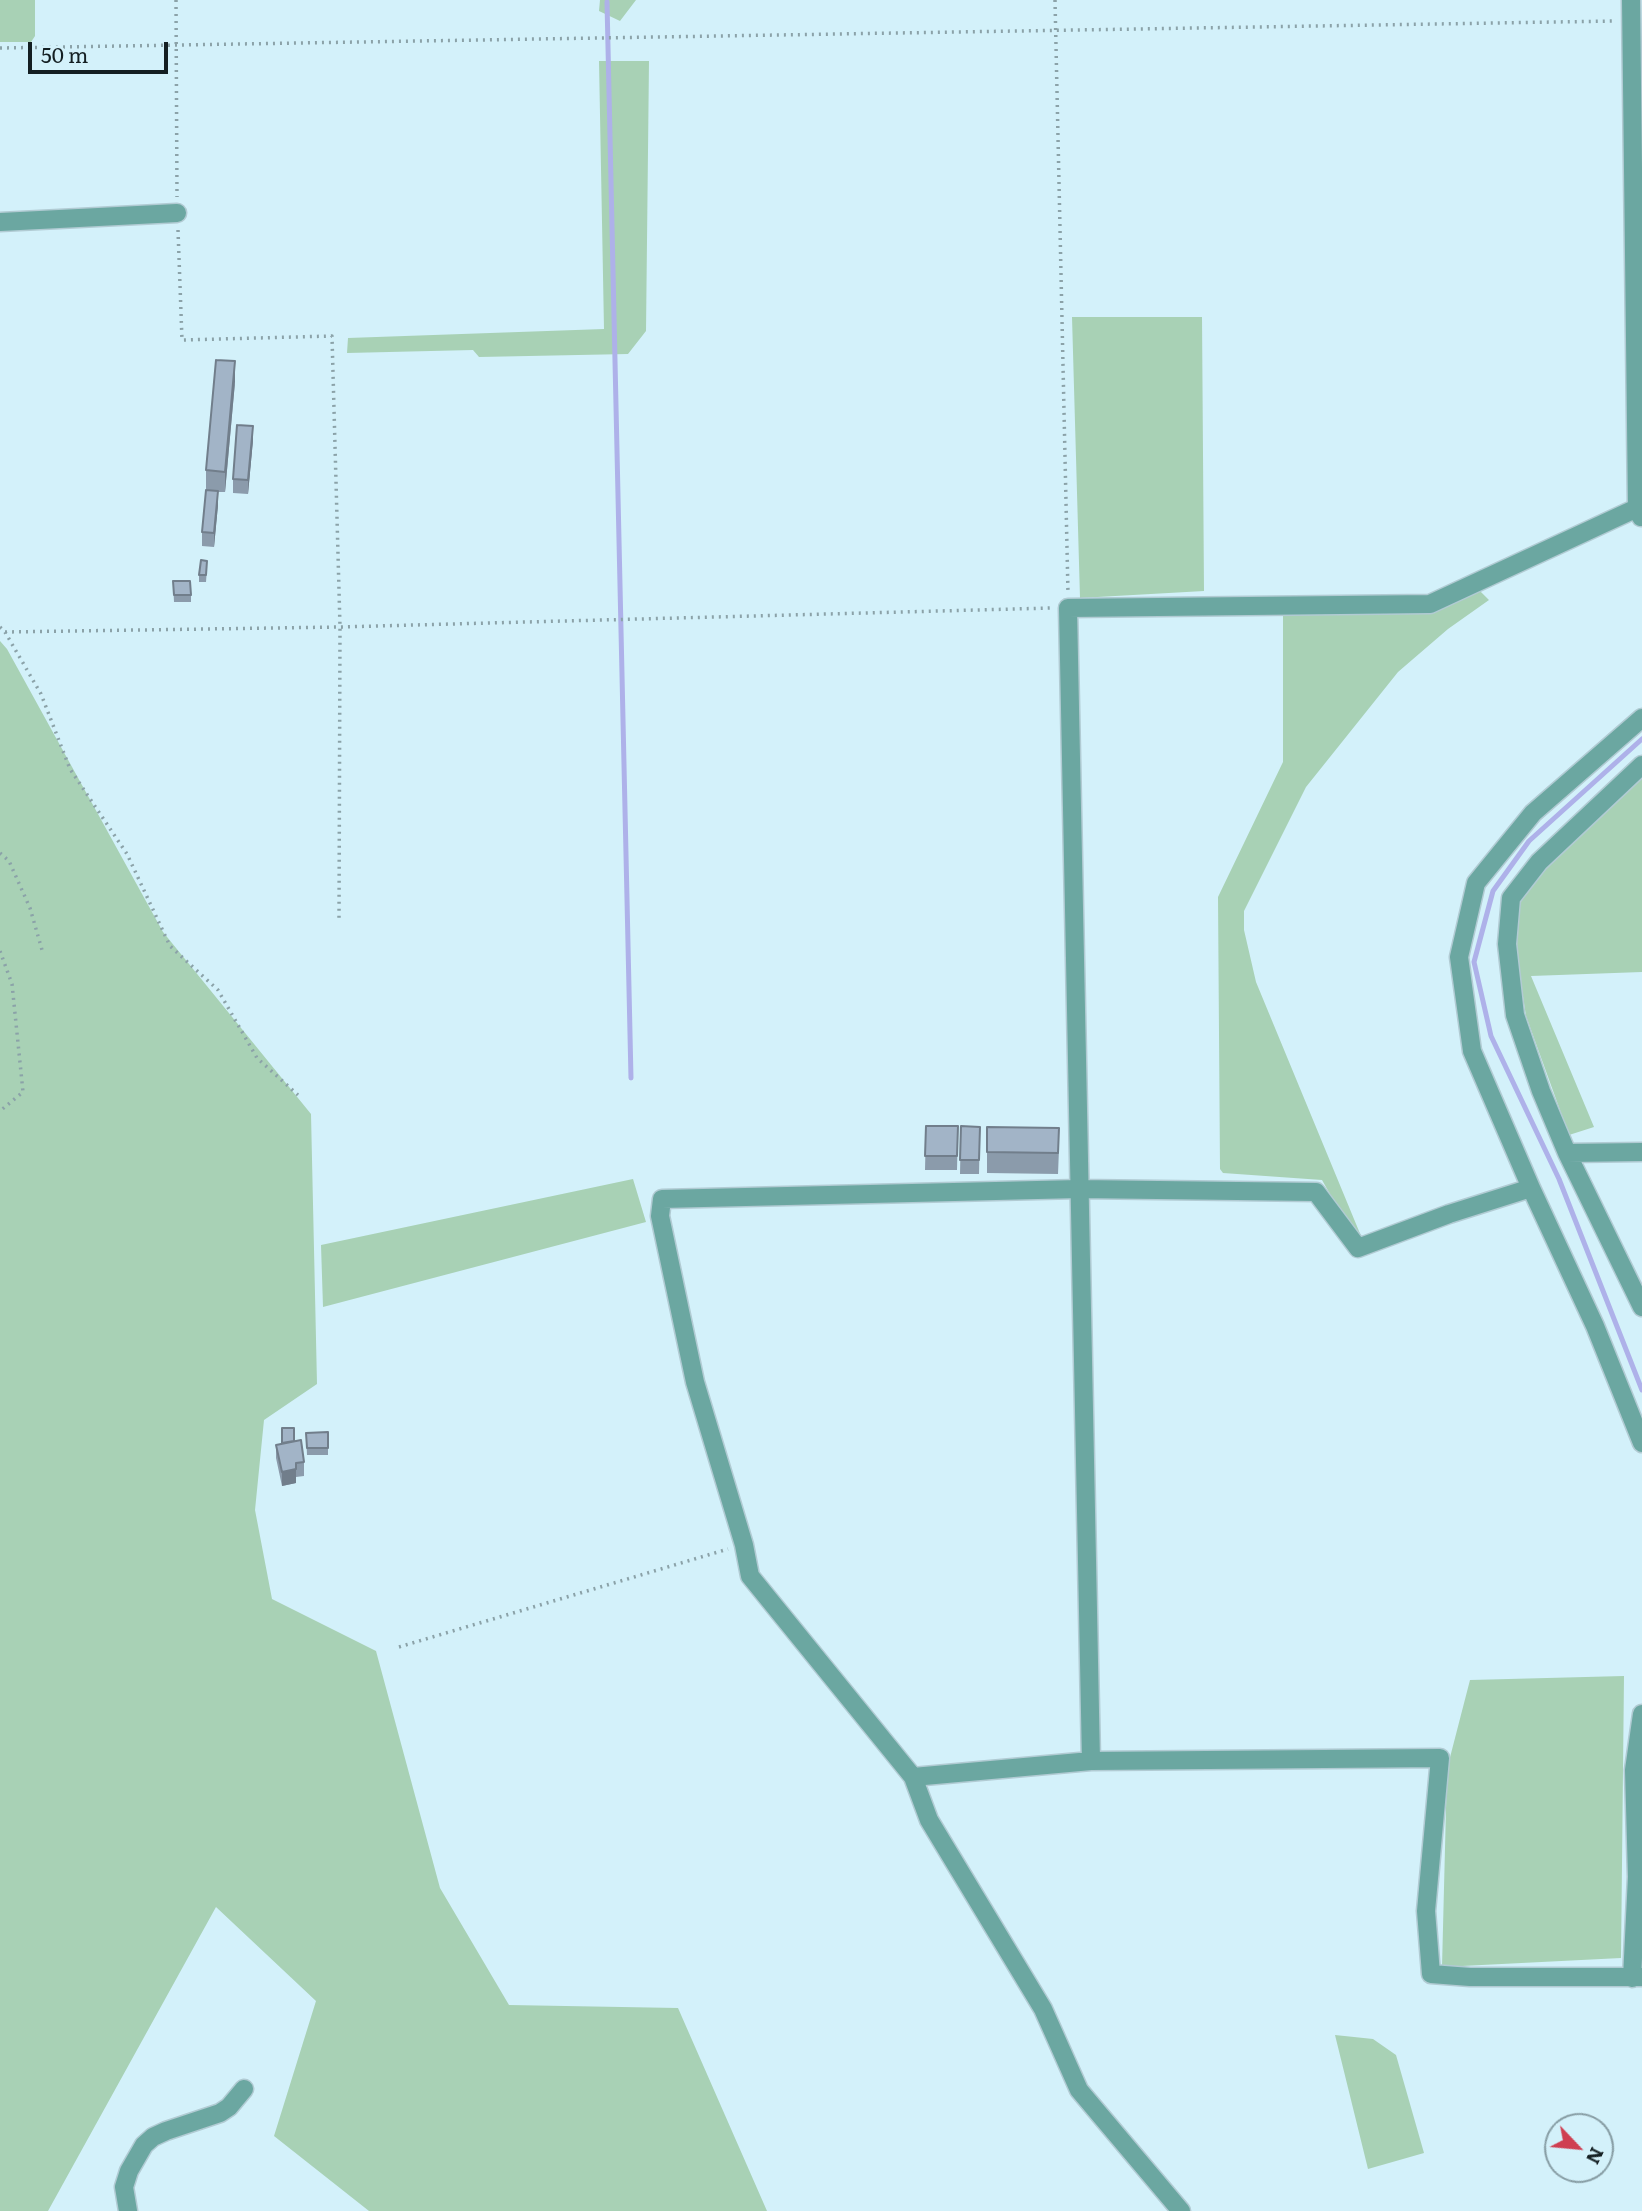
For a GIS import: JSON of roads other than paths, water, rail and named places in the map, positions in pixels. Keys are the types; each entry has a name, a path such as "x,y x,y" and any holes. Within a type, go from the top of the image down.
{"street":[{"path":"1091,1761 1068,608 1430,604 1639,513 1637,20 1631,0"},
{"path":"0,222 177,213"},
{"path":"1642,718 1533,813 1476,883 1459,957 1472,1051 1531,1188 1595,1325 1642,1443"},
{"path":"1642,765 1539,862 1511,898 1507,944 1516,1015 1541,1091 1567,1153 1642,1307"},
{"path":"1567,1153 1642,1152"},
{"path":"1181,2211 1079,2090 1043,2009 929,1820 913,1777 750,1576 744,1545 695,1382 660,1216 662,1199 1079,1189 1316,1192 1358,1248 1449,1214 1531,1188"},
{"path":"913,1777 1091,1761 1440,1758 1426,1911 1431,1974 1470,1977 1637,1977 1634,1770 1642,1714"},
{"path":"128,2211 124,2187 129,2171 144,2145 166,2131 220,2113 229,2107 243,2089"}],"waterway":[{"path":"607,2 631,1078"},
{"path":"1642,739 1529,841 1493,891 1474,962 1491,1036 1559,1179 1642,1390"}]}
